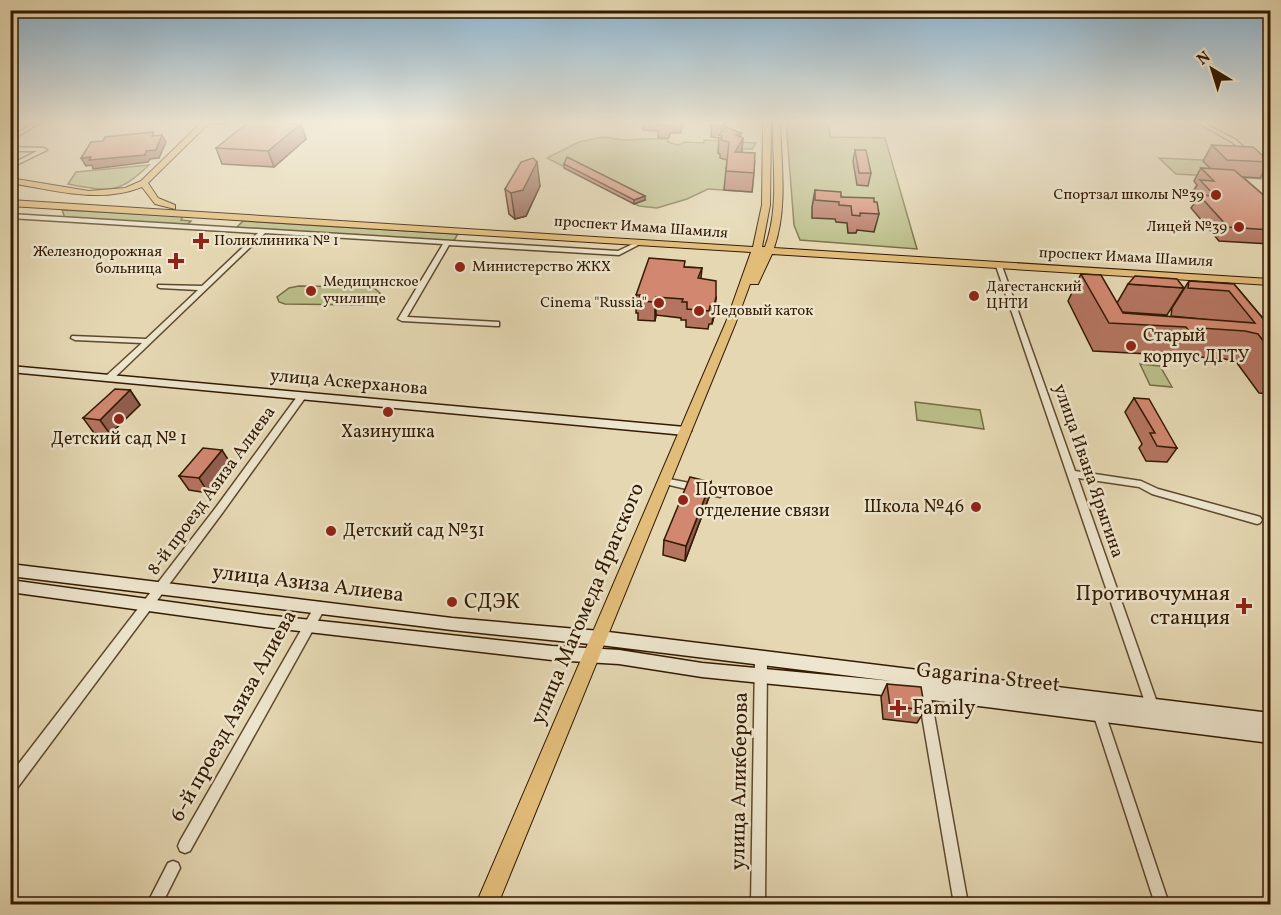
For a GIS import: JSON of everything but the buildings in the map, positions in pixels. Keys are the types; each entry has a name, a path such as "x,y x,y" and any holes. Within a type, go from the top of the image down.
{"main road":[{"path":"10,178 93,192 126,188 140,180 157,164"},
{"path":"10,178 98,194 120,192 144,183 164,164"},
{"name":"улица Магомеда Ярагского","path":"486,904 593,655 731,322 757,247 766,205 766,164"},
{"name":"улица Магомеда Ярагского","path":"731,322 742,314 769,248 775,227 778,164"},
{"path":"144,183 151,197 159,204 183,208"},
{"name":"проспект Имама Шамиля","path":"10,198 757,247 999,266 1245,278 1270,277"},
{"name":"проспект Имама Шамиля","path":"10,203 641,242 757,247"},
{"name":"проспект Имама Шамиля","path":"769,248 1245,278 1270,282"},
{"name":"улица Аскерханова","path":"12,370 685,431"},
{"name":"улица Азиза Алиева","path":"10,570 162,586 452,624 600,638"},
{"path":"10,586 265,621 445,642 593,655"},
{"name":"Gagarina Street","path":"600,638 1270,721"},
{"name":"Gagarina Street","path":"593,655 702,670 924,692 1270,735"}],"street":[{"path":"1259,164 1270,174"},
{"path":"57,206 63,220"},
{"path":"10,216 619,253 641,242"},
{"path":"109,378 262,232"},
{"path":"446,244 402,319 496,324"},
{"name":"улица Ивана Ярыгина","path":"999,266 1158,722"},
{"path":"160,286 203,288"},
{"path":"75,338 148,341"},
{"name":"8-й проезд Азиза Алиева","path":"10,786 148,605 302,396"},
{"path":"1072,474 1141,484 1155,492 1257,520"},
{"path":"664,482 720,493"},
{"name":"6-й проезд Азиза Алиева","path":"185,846 320,607"},
{"name":"улица Аликберова","path":"758,904 761,659"},
{"path":"924,692 961,904"},
{"path":"1099,713 1162,904"},
{"path":"154,904 173,868"}],"green space":[{"path":"558,164 755,164 752,192 708,189 687,199 657,208 639,206"},
{"path":"789,164 892,164 917,249 800,240 794,225"},
{"path":"1165,164 1248,164 1264,179 1176,174"},
{"path":"149,165 129,181 113,188 68,184 76,172"},
{"path":"62,210 183,216 181,220 191,221 187,225 65,218"},
{"path":"243,221 458,234 453,242 235,229"},
{"path":"299,286 373,287 380,293 371,302 363,305 279,302 277,297 289,288"},
{"path":"1140,364 1160,366 1172,387 1150,385"},
{"path":"915,402 980,410 984,429 917,420"}],"place":[{"name":"Спортзал школы №39","path":"1216,195"},
{"name":"Лицей №39","path":"1239,227"},
{"name":"Поликлиника № 1","path":"201,241"},
{"name":"Железнодорожная больница","path":"176,261"},
{"name":"Министерство ЖКХ","path":"460,267"},
{"name":"Медицинское училище","path":"311,291"},
{"name":"Дагестанский ЦНТИ","path":"974,296"},
{"name":"Cinema \"Russia\"","path":"659,303"},
{"name":"Ледовый каток","path":"699,311"},
{"name":"Старый корпус ДГТУ","path":"1131,346"},
{"name":"Хазинушка","path":"388,412"},
{"name":"Детский сад № 1","path":"119,419"},
{"name":"Почтовое отделение связи","path":"683,500"},
{"name":"Школа №46","path":"976,507"},
{"name":"Детский сад №31","path":"331,531"},
{"name":"СДЭК","path":"452,602"},
{"name":"Противочумная станция","path":"1244,606"},
{"name":"Family","path":"898,708"}]}
